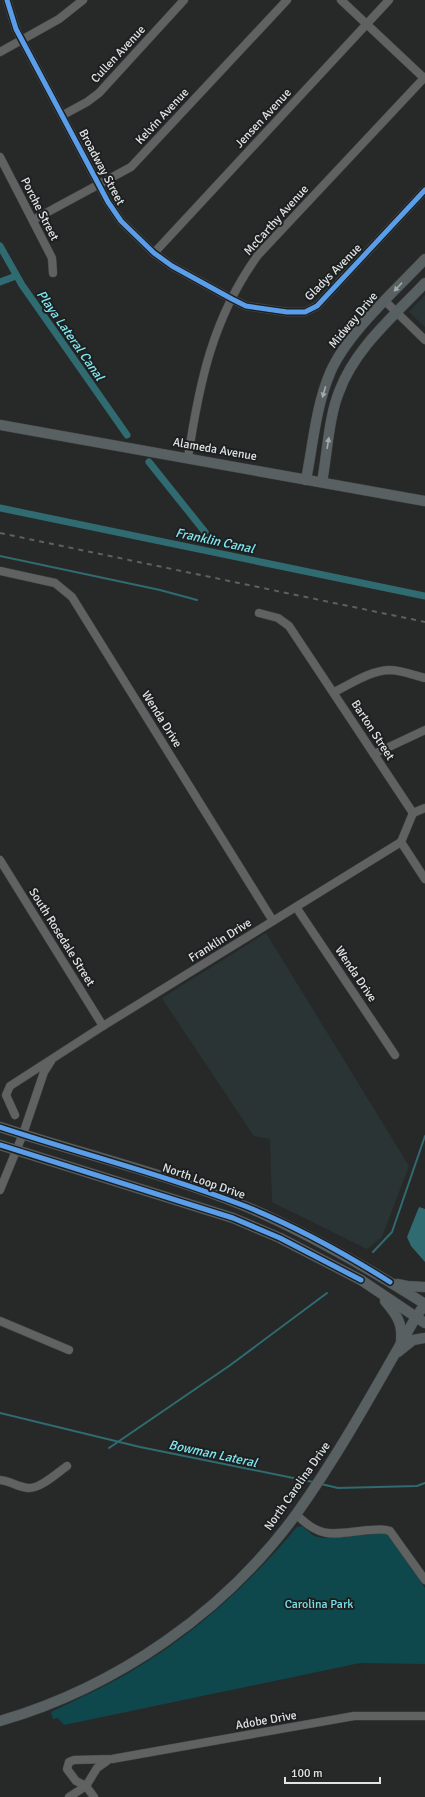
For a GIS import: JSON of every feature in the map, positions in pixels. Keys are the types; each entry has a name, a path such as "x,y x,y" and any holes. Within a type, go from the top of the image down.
{"main road":[{"name":"Midway Drive","path":"306,480 318,414 330,373 347,344 425,259"},
{"path":"322,482 338,394 342,383 354,361 425,283"},
{"name":"Alameda Avenue","path":"0,425 425,501"},
{"name":"North Loop Drive","path":"0,1127 192,1187 246,1207 288,1225 366,1267 425,1304"},
{"path":"0,1145 233,1218 280,1238 361,1280 425,1324"},
{"path":"280,1238 288,1225"},
{"path":"390,1282 407,1286 425,1287"},
{"path":"376,1290 395,1312 400,1322 402,1332 401,1342"},
{"name":"North Carolina Drive","path":"0,1721 44,1707 101,1680 152,1650 178,1632 215,1602 254,1565 309,1496 425,1304"},
{"path":"394,1355 413,1340 425,1338"}],"street":[{"name":"Broadway Street","path":"7,0 12,18 22,39 99,184 121,221 154,253 172,266 232,299"},
{"path":"0,52 59,19 82,0"},
{"name":"Cullen Avenue","path":"63,116 99,93 184,0"},
{"name":"Kelvin Avenue","path":"33,220 123,172 136,163 287,0"},
{"path":"341,0 366,25 425,78"},
{"name":"Jensen Avenue","path":"154,253 389,0"},
{"name":"McCarthy Avenue","path":"188,458 202,377 210,349 240,282 258,255 425,78"},
{"name":"Porche Street","path":"0,157 52,258 54,273"},
{"name":"Gladys Avenue","path":"232,299 246,306 287,312 298,312 311,309 332,291 425,190"},
{"path":"385,301 425,340"},
{"name":"Wenda Drive","path":"0,571 55,584 72,597 273,921"},
{"name":"Barton Street","path":"258,613 278,618 289,626 413,813"},
{"path":"334,692 372,673 382,671 395,671 425,678"},
{"path":"374,754 425,730"},
{"path":"425,808 413,813 401,842 425,879"},
{"name":"Franklin Drive","path":"16,1115 7,1099 8,1088 103,1026 401,842"},
{"name":"South Rosedale Street","path":"0,860 103,1026"},
{"name":"Wenda Drive","path":"296,907 395,1055"},
{"name":"Franklin Drive","path":"0,1190 23,1134 44,1072 53,1058"},
{"path":"0,1321 69,1350"},
{"path":"0,1480 15,1483 27,1488 35,1488 67,1466"},
{"path":"296,1514 312,1529 328,1534 381,1529 390,1531 425,1580"},
{"name":"Adobe Drive","path":"86,1786 71,1776 67,1768 69,1762 74,1760 112,1759 354,1716 425,1716"},
{"name":"Adobe Drive","path":"68,1797 86,1786 100,1765 112,1759"},
{"path":"86,1786 94,1797"}],"shaded area":[{"path":"425,295 425,327 409,312"},
{"path":"266,933 409,1166 382,1237 367,1249 272,1202 270,1139 254,1136 162,998"},
{"path":"419,1207 425,1209 425,1262 411,1246 407,1237"}],"green space":[{"name":"Carolina Park","path":"302,1526 314,1536 322,1538 379,1532 388,1533 425,1588 425,1664 360,1663 64,1725 58,1718 53,1719 51,1712 130,1672 177,1641 199,1624 240,1588 297,1527"}],"waterway":[{"name":"Playa Lateral Canal","path":"0,246 22,285 127,435"},
{"path":"0,282 16,276"},
{"name":"Playa Lateral Canal","path":"149,462 205,532"},
{"name":"Franklin Canal","path":"0,508 425,596"},
{"path":"0,556 160,590 197,600"},
{"path":"373,1252 392,1232 425,1136"},
{"path":"109,1448 229,1366 327,1293"},
{"name":"Bowman Lateral","path":"0,1413 140,1447 313,1482"},
{"name":"Bowman Lateral","path":"321,1484 338,1488 417,1486 425,1483"}],"railway":[{"path":"0,533 425,622"}],"cycle path":[{"path":"7,0 16,29 108,202 121,221 154,253 172,266 246,306 287,312 305,312 317,306 425,190"},
{"path":"0,1127 154,1174 245,1206 282,1222 319,1241 390,1282"},
{"path":"0,1145 233,1218 280,1238 361,1280"}]}
